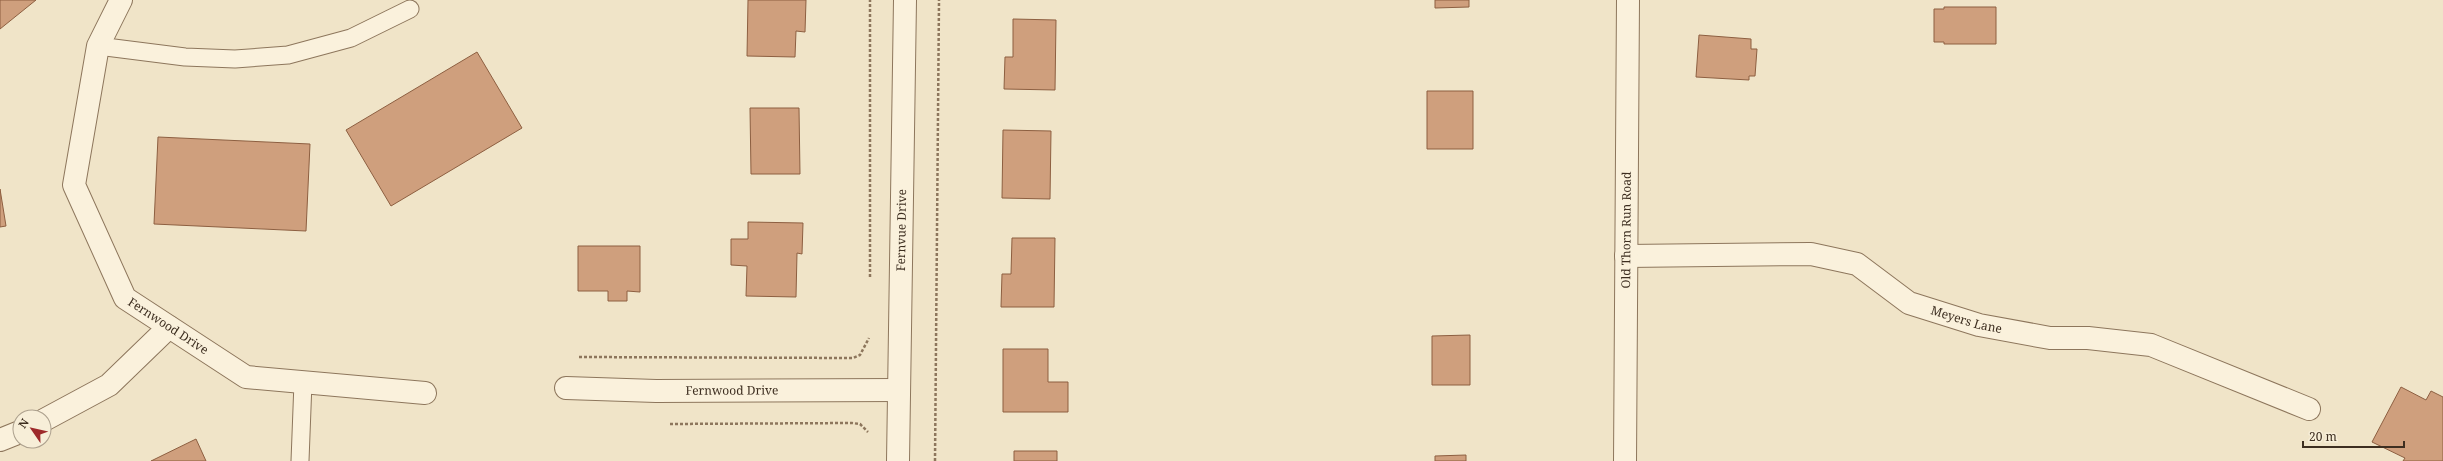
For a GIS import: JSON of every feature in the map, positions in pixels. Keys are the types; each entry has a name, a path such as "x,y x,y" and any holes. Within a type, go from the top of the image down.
{"street":[{"name":"Fernwood Drive","path":"121,0 98,46 74,185 125,298 246,377 425,394"},
{"name":"Fernvue Drive","path":"898,461 905,0"},
{"name":"Old Thorn Run Road","path":"1625,461 1628,0"},
{"name":"Meyers Lane","path":"1626,256 1811,254 1857,264 1909,302 1979,326 2050,338 2088,338 2151,345 2309,409"},
{"path":"52,416 109,385 169,327"},
{"name":"Fernwood Drive","path":"566,388 656,391 899,390"},
{"path":"0,440 12,435"}],"lane":[{"path":"98,46 185,57 228,59 288,55 352,38 410,9"},
{"path":"300,461 303,382"}],"path":[{"path":"870,0 870,285"},
{"path":"934,461 939,0"},
{"path":"577,357 641,356 738,359 853,358 860,355 865,348 871,332"},
{"path":"670,424 852,423 865,427 870,439"}],"building":[{"path":"0,0 36,0 0,29"},
{"path":"748,0 806,0 805,32 796,31 795,57 747,56"},
{"path":"1435,0 1469,0 1469,7 1435,8"},
{"path":"1944,7 1996,7 1996,44 1944,44 1944,42 1934,42 1934,9 1944,9"},
{"path":"1013,19 1056,20 1055,90 1004,89 1005,57 1013,57"},
{"path":"1699,35 1751,39 1751,49 1757,49 1755,76 1749,76 1749,80 1696,77"},
{"path":"477,52 522,128 391,206 346,130"},
{"path":"1427,91 1473,91 1473,149 1427,149"},
{"path":"750,108 799,108 800,174 751,174"},
{"path":"1003,130 1051,131 1050,199 1002,198"},
{"path":"158,137 310,144 306,231 154,224"},
{"path":"0,189 6,226 0,227"},
{"path":"748,222 803,223 802,254 797,253 796,297 746,296 747,266 731,265 731,239 748,239"},
{"path":"1012,238 1055,238 1054,307 1001,307 1002,274 1011,274"},
{"path":"578,246 640,246 640,292 627,291 627,301 608,301 608,291 578,291"},
{"path":"1470,335 1470,385 1432,385 1432,336"},
{"path":"1003,349 1048,349 1048,382 1068,382 1068,412 1003,412"},
{"path":"2401,387 2426,400 2431,391 2443,397 2443,461 2403,461 2405,458 2372,442"},
{"path":"196,439 206,461 151,461"},
{"path":"1014,451 1057,451 1057,461 1014,461"},
{"path":"1466,455 1466,461 1435,461 1435,456"}]}
